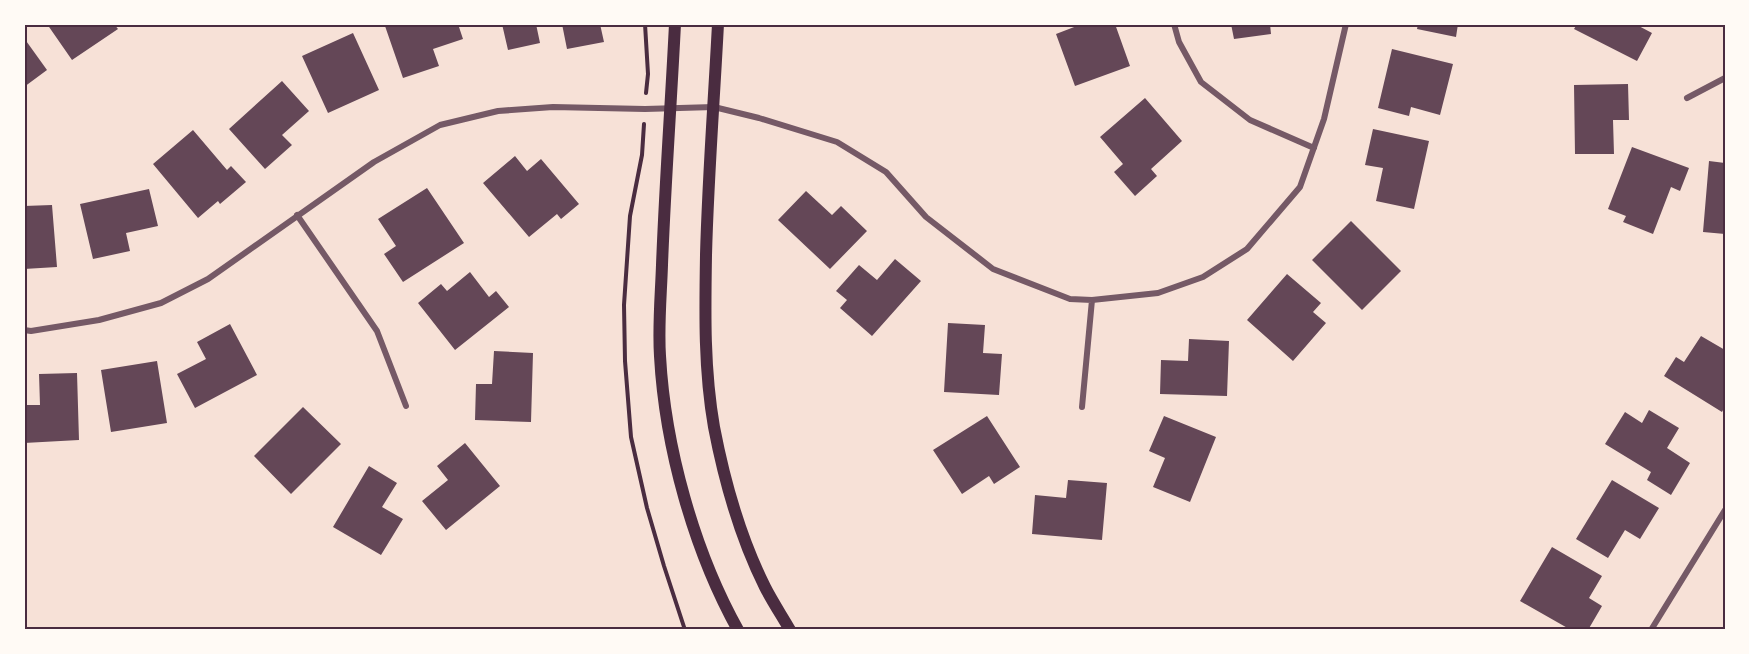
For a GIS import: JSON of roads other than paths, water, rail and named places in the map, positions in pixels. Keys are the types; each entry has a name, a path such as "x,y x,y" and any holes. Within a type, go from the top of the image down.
{"main road":[{"path":"675,24 665,192 660,356 667,419 697,542 723,603 738,630"},
{"path":"718,24 708,209 705,321 708,378 714,426 726,481 743,532 765,586 790,630"}],"street":[{"path":"1174,24 1179,42 1201,81 1250,120 1314,148"},
{"path":"24,330 31,331 99,320 161,303 208,279 374,162 440,125 498,111 553,107 671,109 714,107 759,118 837,142 886,172 926,218 993,269 1070,299 1092,300 1158,293 1203,277 1247,249 1300,187 1324,119 1346,24"},
{"path":"1688,98 1725,78"},
{"path":"297,215 377,331 406,406"},
{"path":"1082,407 1092,300"},
{"path":"1651,630 1725,510"}]}
